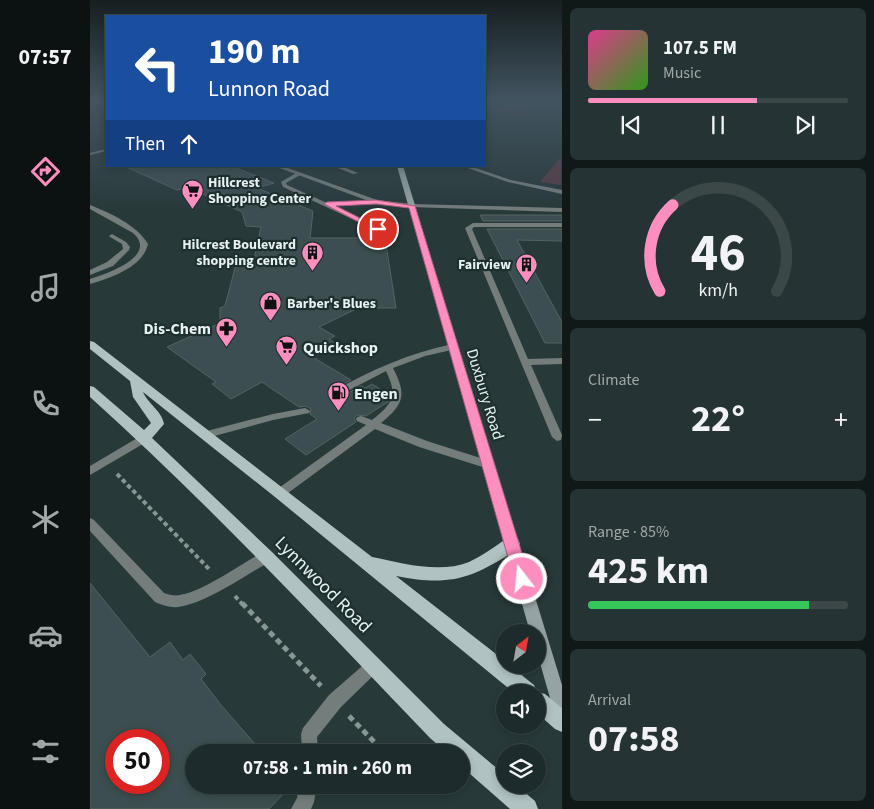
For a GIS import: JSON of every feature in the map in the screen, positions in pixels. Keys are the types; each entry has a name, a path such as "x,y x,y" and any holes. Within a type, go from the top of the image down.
{"main road":[{"name":"Duxbury Road","path":"400,167 534,624"},
{"path":"90,344 280,492 517,684"},
{"path":"136,381 135,391 137,396 157,419 158,424 144,438"},
{"name":"Lynnwood Road","path":"90,390 144,438 266,557 437,731 527,809"},
{"path":"367,562 424,575 450,573 477,565 512,544"},
{"name":"Duxbury Road","path":"546,661 562,712"},
{"path":"546,709 562,722"}],"street":[{"path":"90,154 105,150"},
{"path":"279,167 376,202"},
{"path":"339,167 355,173"},
{"path":"467,167 510,181 562,192"},
{"path":"298,174 286,180 283,183 285,186 378,229"},
{"path":"327,204 376,202 412,206 562,210"},
{"path":"90,207 131,230 140,237 144,248 140,255 124,268 90,282"},
{"path":"557,437 468,228 473,225 562,225"},
{"path":"90,273 110,264 126,250 127,248 124,243 112,236"},
{"path":"336,394 388,366 427,351 453,347"},
{"path":"525,362 562,361"},
{"path":"280,492 388,414 397,399 398,387 388,366"},
{"path":"207,434 272,417 305,411"},
{"path":"361,419 423,444 488,465"},
{"path":"90,471 144,438"},
{"path":"90,523 160,598 169,601 181,600 266,557"},
{"path":"310,744 309,734 335,700 373,666"},
{"path":"300,809 305,802 306,794"}],"path":[{"path":"105,463 376,744"}],"shaded area":[{"path":"561,157 561,185 540,182"}],"building":[{"name":"Hilcrest Boulevard shopping centre","path":"126,167 234,167 274,183 257,188 313,211 310,238 385,238 396,308 358,308 319,327 335,336 329,339 335,343 311,356 351,380 331,391 328,394 331,397 339,398 361,386 365,388 372,384 390,395 388,402 366,416 357,415 354,418 356,422 306,455 285,439 317,419 310,414 311,409 306,406 299,407 262,382 231,399 212,384 216,382 167,347 220,323 220,308 225,306 236,264 253,264 261,227 246,226 242,212 187,187 177,190"},
{"path":"480,215 562,215 562,221 483,221"},
{"name":"Fairview","path":"487,229 562,229 562,241 517,240 562,322 562,343 545,343"},
{"path":"90,583 150,657 170,642 183,660 190,654 206,674 201,679 255,744 185,744 185,794 283,794 269,809 90,809"}],"place":[{"name":"Hillcrest Shopping Center","path":"192,209"},
{"name":"Hilcrest Boulevard shopping centre","path":"312,271"},
{"name":"Fairview","path":"527,283"},
{"name":"Barber's Blues","path":"271,322"},
{"name":"Dis-Chem","path":"227,347"},
{"name":"Quickshop","path":"287,366"},
{"name":"Engen","path":"338,412"}],"route":[{"path":"378,229 327,204 376,202 412,206 522,579"}]}
